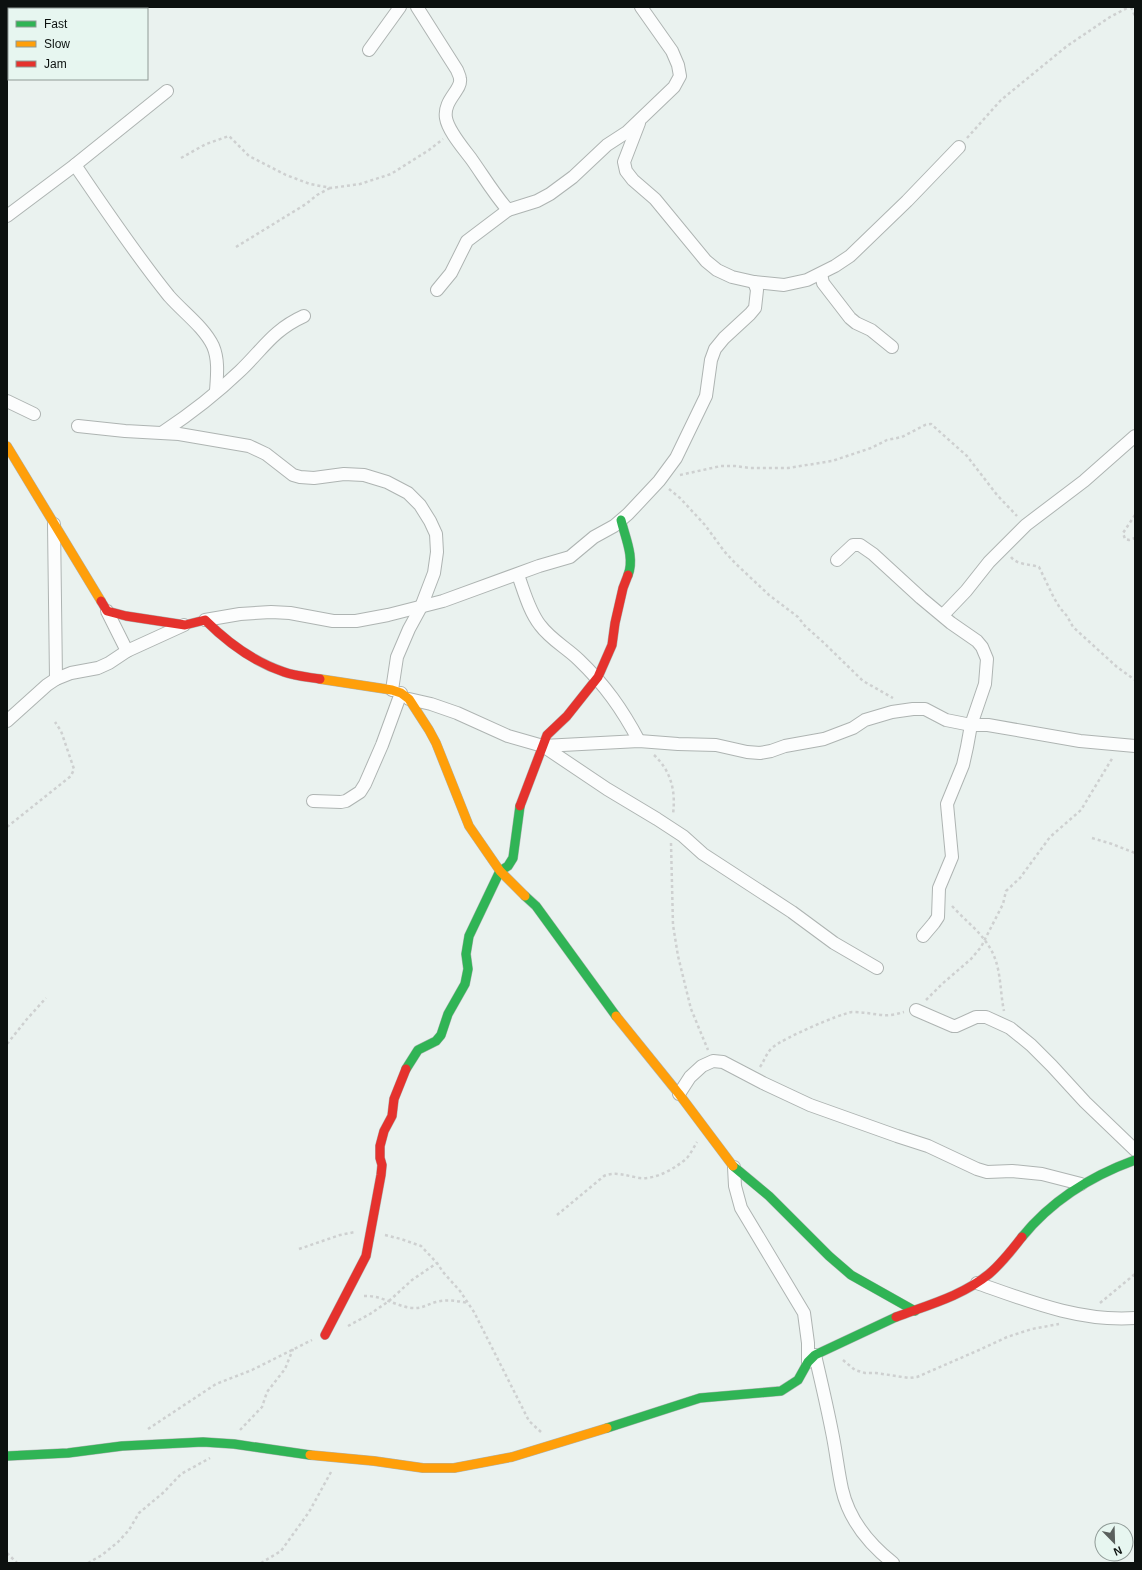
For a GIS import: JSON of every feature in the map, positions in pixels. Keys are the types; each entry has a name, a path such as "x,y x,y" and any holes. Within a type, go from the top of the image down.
{"street":[{"path":"369,50 400,7"},
{"path":"417,7 457,70 460,80 458,88 451,96 447,106 446,118 452,131 496,197 508,210"},
{"path":"437,290 451,273 467,241 508,210 530,203 550,194 573,177 607,145 627,132 674,87 680,76 678,65 672,51 641,7"},
{"path":"7,216 75,165 167,91"},
{"path":"641,118 624,162 626,171 633,180 660,204 706,261 717,270 732,277 754,282 784,285 807,280 821,274 850,256 907,201 959,147"},
{"path":"75,165 129,243 170,296 202,331 213,346 217,358 216,391"},
{"path":"821,274 822,283 850,318 856,324 871,330 892,347"},
{"path":"7,721 46,685 56,679 71,673 98,668 109,663 127,651 185,625 240,614 270,612 290,613 333,621 356,621 388,615 443,601 518,575 539,566 570,557 594,537 621,520 659,481 676,458 701,408 708,384 711,360 715,349 724,338 755,308 757,290 754,282"},
{"path":"163,432 200,406 239,371 263,345 289,323 304,316"},
{"path":"7,401 34,414"},
{"path":"78,426 125,431 163,432 248,446 266,454 293,475 314,478 344,474 364,475 387,482 408,494 420,505 436,534 437,552 434,573 421,606 397,657 401,694 382,745 360,792 341,802 313,801"},
{"path":"943,615 1003,548 1026,525 1084,481 1135,436"},
{"path":"7,446 107,611 127,651"},
{"path":"325,1335 362,1266 368,1247 381,1175 382,1165 380,1158 380,1146 384,1131 392,1116 394,1099 406,1068 418,1050 436,1041 441,1035 448,1014 465,984 468,969 466,954 469,936 500,871 508,866 513,858 519,810 547,735 567,716 598,677 612,645 615,623 623,588 630,571 630,554 621,520"},
{"path":"54,523 56,679"},
{"path":"837,560 853,545 860,545 873,554 951,623 977,641 982,647 987,659 985,684 971,725 968,747 963,765 947,804 952,857 942,879 938,893 938,917 923,936"},
{"path":"518,575 529,604 539,624 549,636 578,658 598,677 625,716 639,741"},
{"path":"107,611 185,625"},
{"path":"205,620 248,656 285,672 401,694 458,713 508,736 543,746 607,789 657,818 727,870 792,912 845,950 877,968"},
{"path":"401,694 419,714 436,743 469,826 490,858 500,871 536,906 621,1023 679,1094 734,1168 769,1196 829,1256 851,1275 915,1311"},
{"path":"543,746 639,741 716,745 747,752 760,753 785,746 824,739 853,728 865,720 892,712 913,709 925,709 946,720 971,725 988,725 1045,736 1135,746"},
{"path":"916,1010 953,1026 976,1017 986,1017 1010,1028 1047,1061 1085,1102 1135,1150"},
{"path":"679,1094 690,1077 702,1066 713,1061 727,1063 752,1077 810,1104 875,1129 928,1146 977,1169 987,1172 1012,1171 1042,1174 1081,1184"},
{"path":"7,1456 68,1453 99,1448 163,1443 202,1442 234,1444 333,1458 374,1461 423,1468 454,1468 512,1457 700,1398 781,1391 798,1380 811,1358 977,1283 989,1274 1038,1219 1060,1199 1081,1184 1099,1174 1135,1160"},
{"path":"734,1168 735,1186 741,1208 804,1312 811,1358 832,1432 842,1489 846,1503 860,1530 880,1553 892,1563"},
{"path":"977,1283 1056,1310 1082,1315 1135,1318"}],"path":[{"path":"959,147 976,130 1001,100 1067,46 1110,17 1130,7 1135,16"},
{"path":"180,158 206,144 229,136 249,156 286,175 310,184 331,188 360,184 391,174 429,150 452,131"},
{"path":"236,246 331,188"},
{"path":"681,475 721,466 788,468 832,461 871,448 887,440 902,437 925,425 931,424 967,456 997,496 1026,525"},
{"path":"659,481 680,498 705,525 735,563 769,595 798,618 863,682 913,709"},
{"path":"1135,515 1123,533 1125,539 1129,540 1135,538"},
{"path":"1003,548 1013,561 1039,568 1054,598 1073,627 1117,667 1135,680"},
{"path":"7,828 71,776 74,769 61,731 55,722"},
{"path":"639,741 658,759 669,775 673,786 675,800 670,851 673,925 678,956 691,1009 713,1061"},
{"path":"752,1077 762,1065 766,1055 773,1047 787,1038 827,1021 849,1013 863,1012 884,1015 916,1010 942,984 971,959 985,941 1003,904 1006,891 1020,878 1050,837 1081,810 1120,745"},
{"path":"1092,838 1135,853"},
{"path":"938,893 973,925 985,941 994,957 998,969 1001,996 1010,1028"},
{"path":"7,1044 46,998"},
{"path":"557,1215 604,1176 611,1173 638,1178 651,1178 680,1163 687,1157 705,1129"},
{"path":"299,1249 340,1235 364,1231 412,1242 421,1246 437,1263 468,1303 530,1422 539,1431 558,1443"},
{"path":"346,1327 370,1314 389,1301 412,1280 437,1263"},
{"path":"1082,1315 1095,1308 1135,1274"},
{"path":"344,1299 377,1296 414,1308 424,1307 436,1302 447,1301 468,1303"},
{"path":"830,1349 855,1370 865,1373 876,1373 909,1378 926,1374 1007,1336 1062,1323"},
{"path":"142,1433 216,1384 252,1370 294,1348 325,1335"},
{"path":"234,1444 239,1432 262,1407 267,1392 285,1369 294,1348"},
{"path":"88,1563 102,1555 118,1542 129,1530 139,1513 164,1492 181,1474 216,1455"},
{"path":"260,1563 281,1551 309,1512 331,1473 333,1458"},
{"path":"7,1552 17,1563"}],"traffic: fast":[{"path":"621,520 630,555 630,568 628,575"},
{"path":"406,1069 418,1050 436,1041 441,1035 448,1014 465,984 468,969 466,954 469,936 500,871 508,866 513,858 520,806"},
{"path":"525,896 536,906 616,1016"},
{"path":"1022,1237 1046,1212 1073,1191 1103,1174 1135,1160"},
{"path":"733,1166 769,1196 829,1256 851,1275 915,1311"},
{"path":"607,1428 700,1398 781,1391 798,1380 808,1362 815,1355 896,1317"},
{"path":"7,1456 68,1453 122,1446 203,1442 234,1444 310,1455"}],"traffic: slow":[{"path":"7,446 101,601"},
{"path":"320,679 392,690 401,693 409,699 436,743 469,826 500,871 525,896"},
{"path":"616,1016 679,1094 733,1166"},
{"path":"310,1455 374,1461 423,1468 454,1468 512,1457 607,1428"}],"traffic: jam":[{"path":"520,806 547,735 567,716 598,677 612,645 615,623 623,588 628,575"},
{"path":"101,601 107,611 126,616 185,625 205,620 222,636 262,663 288,673 320,679"},
{"path":"325,1335 366,1256 381,1175 382,1165 380,1158 380,1146 384,1131 392,1116 394,1099 406,1069"},
{"path":"896,1317 956,1294 979,1282 1011,1252 1022,1237"}]}
